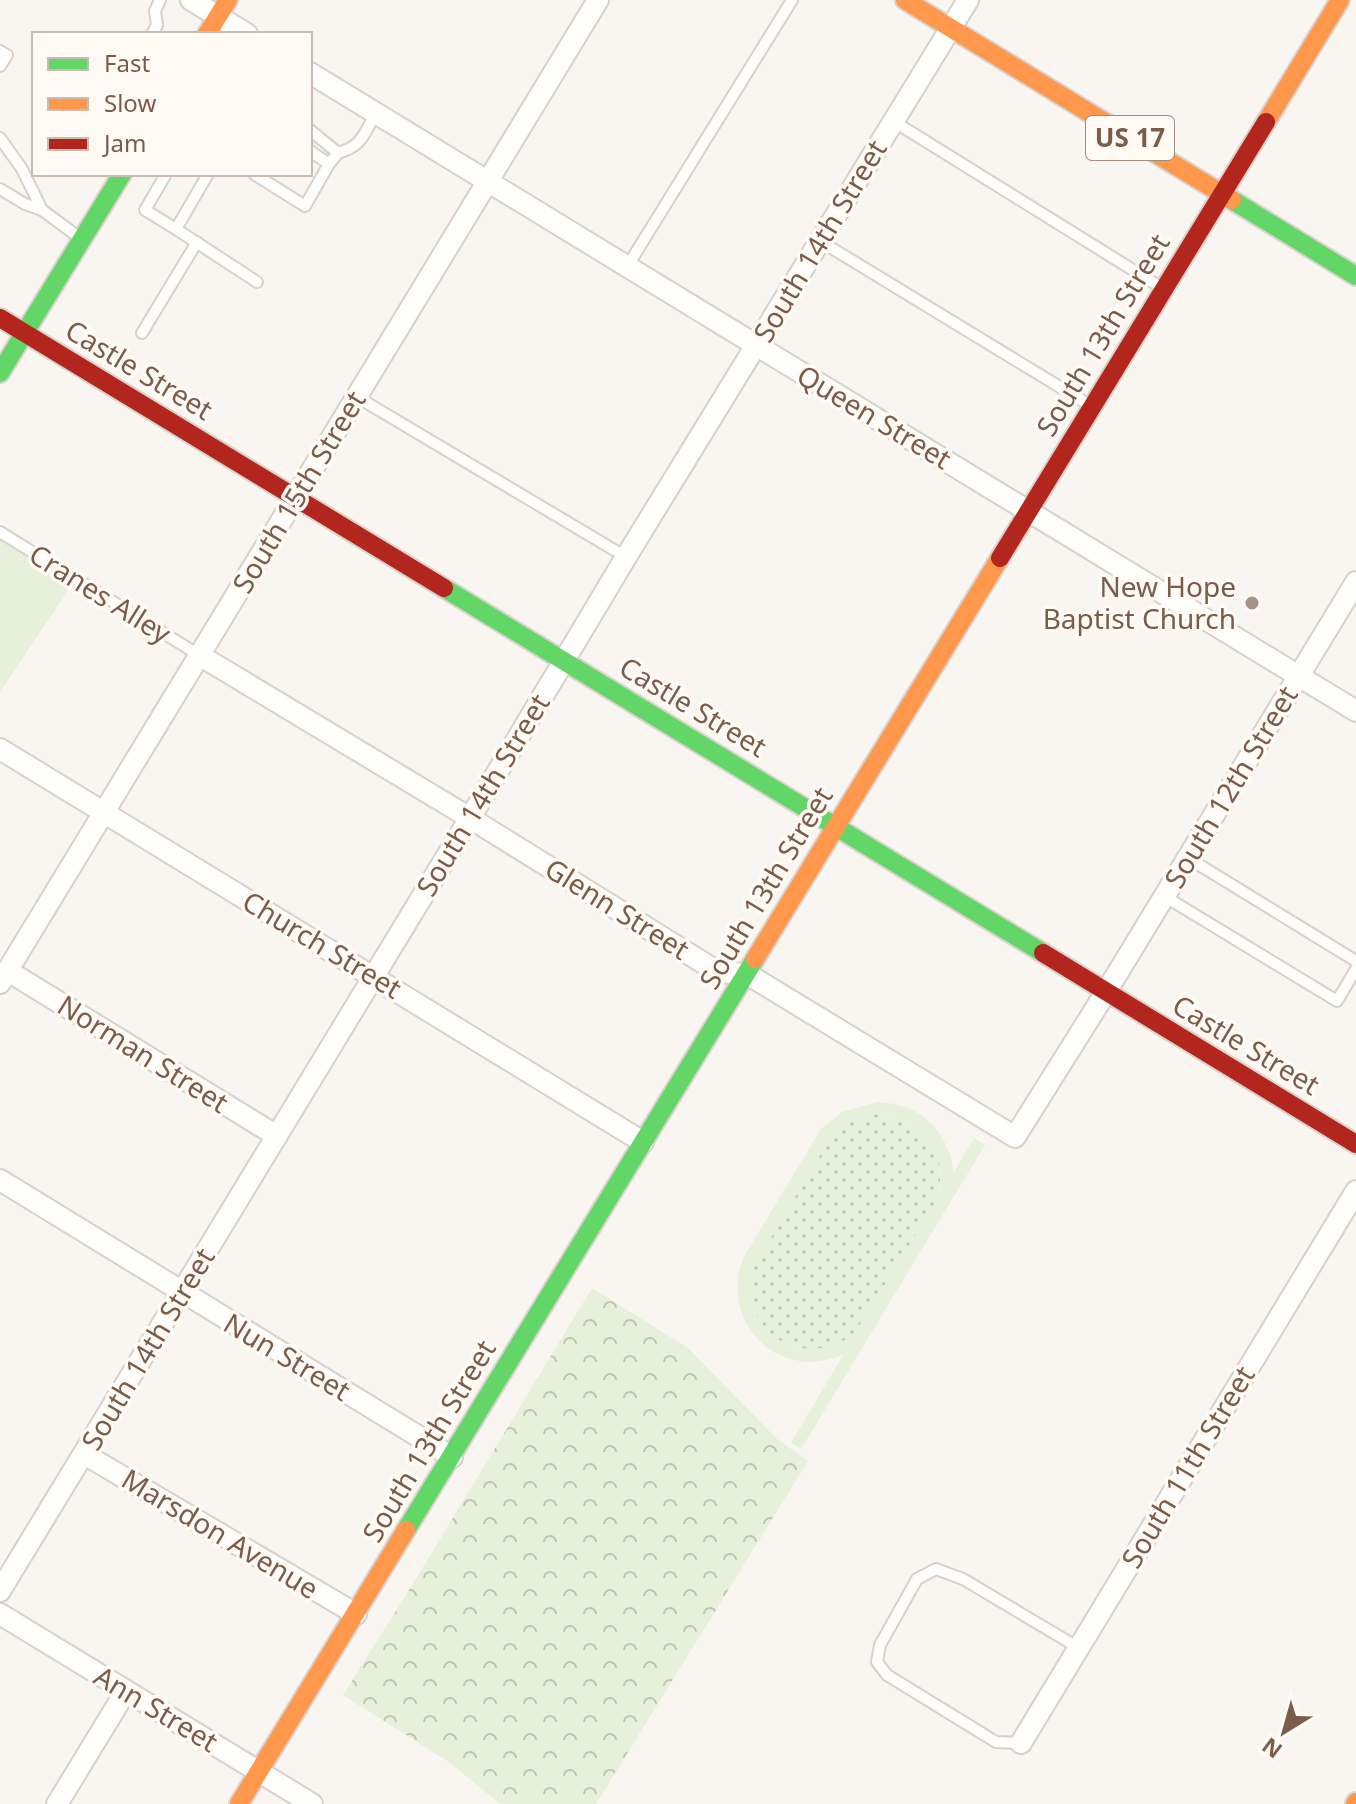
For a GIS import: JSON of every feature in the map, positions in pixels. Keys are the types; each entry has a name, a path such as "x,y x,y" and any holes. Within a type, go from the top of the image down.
{"street":[{"path":"191,0 244,32"},
{"name":"South 15th Street","path":"4,977 598,0"},
{"name":"US 17","path":"905,0 1356,276"},
{"name":"South 14th Street","path":"0,1591 626,557 968,0"},
{"name":"South 13th Street","path":"239,1804 1340,0"},
{"name":"Queen Street","path":"314,79 376,113 1356,711"},
{"path":"0,373 121,176"},
{"name":"Castle Street","path":"0,318 1356,1144"},
{"name":"South 12th Street","path":"1106,992 1356,582"},
{"name":"Glenn Street","path":"199,655 718,972 747,974 1015,1137 1106,992"},
{"name":"Church Street","path":"0,749 643,1142"},
{"name":"Norman Street","path":"4,977 277,1136"},
{"name":"Nun Street","path":"0,1180 452,1457"},
{"name":"South 11th Street","path":"1021,1743 1356,1191"},
{"name":"Marsdon Avenue","path":"84,1454 356,1614"},
{"name":"Ann Street","path":"0,1614 312,1804"},
{"path":"57,1804 126,1691"}],"lane":[{"path":"153,32 157,25 155,11 160,0"},
{"path":"627,267 792,0"},
{"path":"0,51 7,55 0,66"},
{"path":"257,176 305,206 329,164 338,153 358,145 376,113"},
{"path":"893,121 1164,289"},
{"path":"312,132 338,153"},
{"path":"1,142 22,169 42,210"},
{"path":"312,152 329,164"},
{"path":"165,176 145,210 257,282"},
{"path":"176,229 207,176"},
{"path":"0,189 42,210 81,239"},
{"path":"820,241 1093,407"},
{"path":"142,333 197,242"},
{"path":"357,397 626,557"},
{"name":"Cranes Alley","path":"0,532 199,655"},
{"path":"1188,858 1356,961"},
{"path":"1164,896 1337,1001 1356,969"},
{"path":"1021,1743 996,1742 887,1675 877,1662 880,1645 917,1579 936,1569 963,1579 1079,1648"}],"green space":[{"path":"0,540 71,586 0,692"},
{"path":"877,1102 907,1108 919,1114 938,1131 954,1172 974,1138 985,1145 801,1449 791,1443 843,1355 822,1361 800,1361 768,1348 746,1322 737,1289 739,1272 745,1255 821,1129 842,1112","holes":["877,1114 909,1124 931,1142 940,1168 936,1202 854,1334 834,1345 813,1349 794,1347 763,1326 754,1308 751,1288 755,1265 830,1138 846,1125 864,1117"]},
{"path":"877,1114 909,1125 931,1142 940,1168 936,1202 854,1334 834,1345 813,1349 794,1346 776,1338 763,1325 754,1308 751,1287 755,1264 830,1138 852,1122"},
{"path":"592,1288 688,1348 777,1439 808,1461 596,1804 500,1804 449,1762 343,1695"}],"traffic: fast":[{"path":"0,373 121,176"},
{"path":"1232,200 1356,276"},
{"path":"444,588 1043,953"},
{"path":"406,1530 755,959"}],"traffic: slow":[{"path":"208,32 228,0"},
{"path":"905,0 1232,200"},
{"path":"1266,122 1340,0"},
{"path":"755,959 1000,558"},
{"path":"239,1804 406,1530"}],"traffic: jam":[{"path":"1000,558 1266,122"},
{"path":"0,318 444,588"},
{"path":"1043,953 1356,1144"}],"place":[{"name":"New Hope Baptist Church","path":"1252,603"}]}
